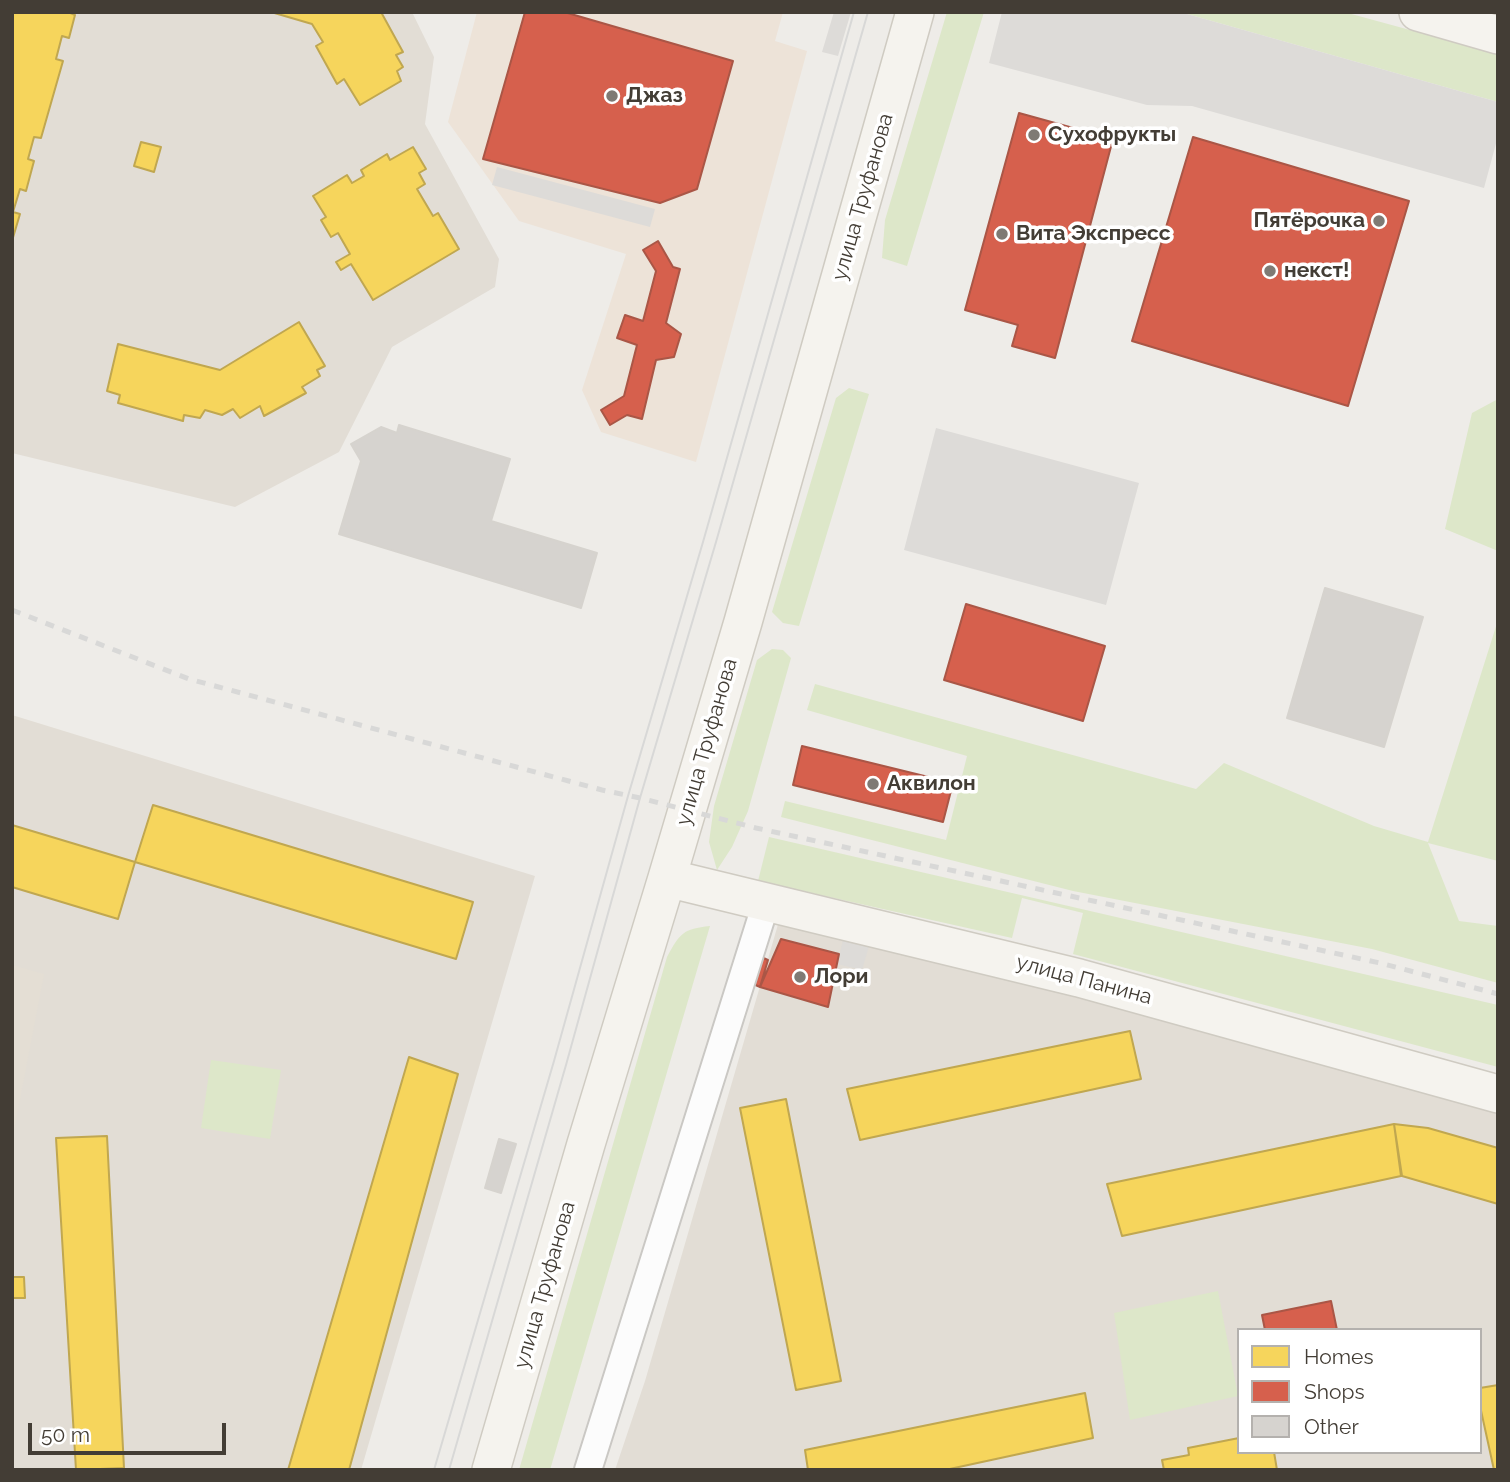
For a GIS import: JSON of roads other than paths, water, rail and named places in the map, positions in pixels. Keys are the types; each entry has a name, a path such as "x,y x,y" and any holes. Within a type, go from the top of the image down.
{"street":[{"name":"улица Труфанова","path":"491,1470 747,609 915,12"},
{"path":"1419,12 1498,35"},
{"name":"улица Панина","path":"667,878 1079,978 1498,1094"},
{"path":"587,1470 766,903"}],"tram line":[{"path":"434,1470 854,12"},
{"path":"449,1470 868,12"}],"railway":[{"path":"12,610 189,679 602,790 756,828 1380,963 1498,994"}],"place":[{"name":"Джаз","path":"612,96"},
{"name":"Сухофрукты","path":"1034,135"},
{"name":"Пятёрочка","path":"1379,221"},
{"name":"Вита Экспресс","path":"1002,234"},
{"name":"некст!","path":"1270,271"},
{"name":"Аквилон","path":"873,784"},
{"name":"Лори","path":"800,977"}]}
